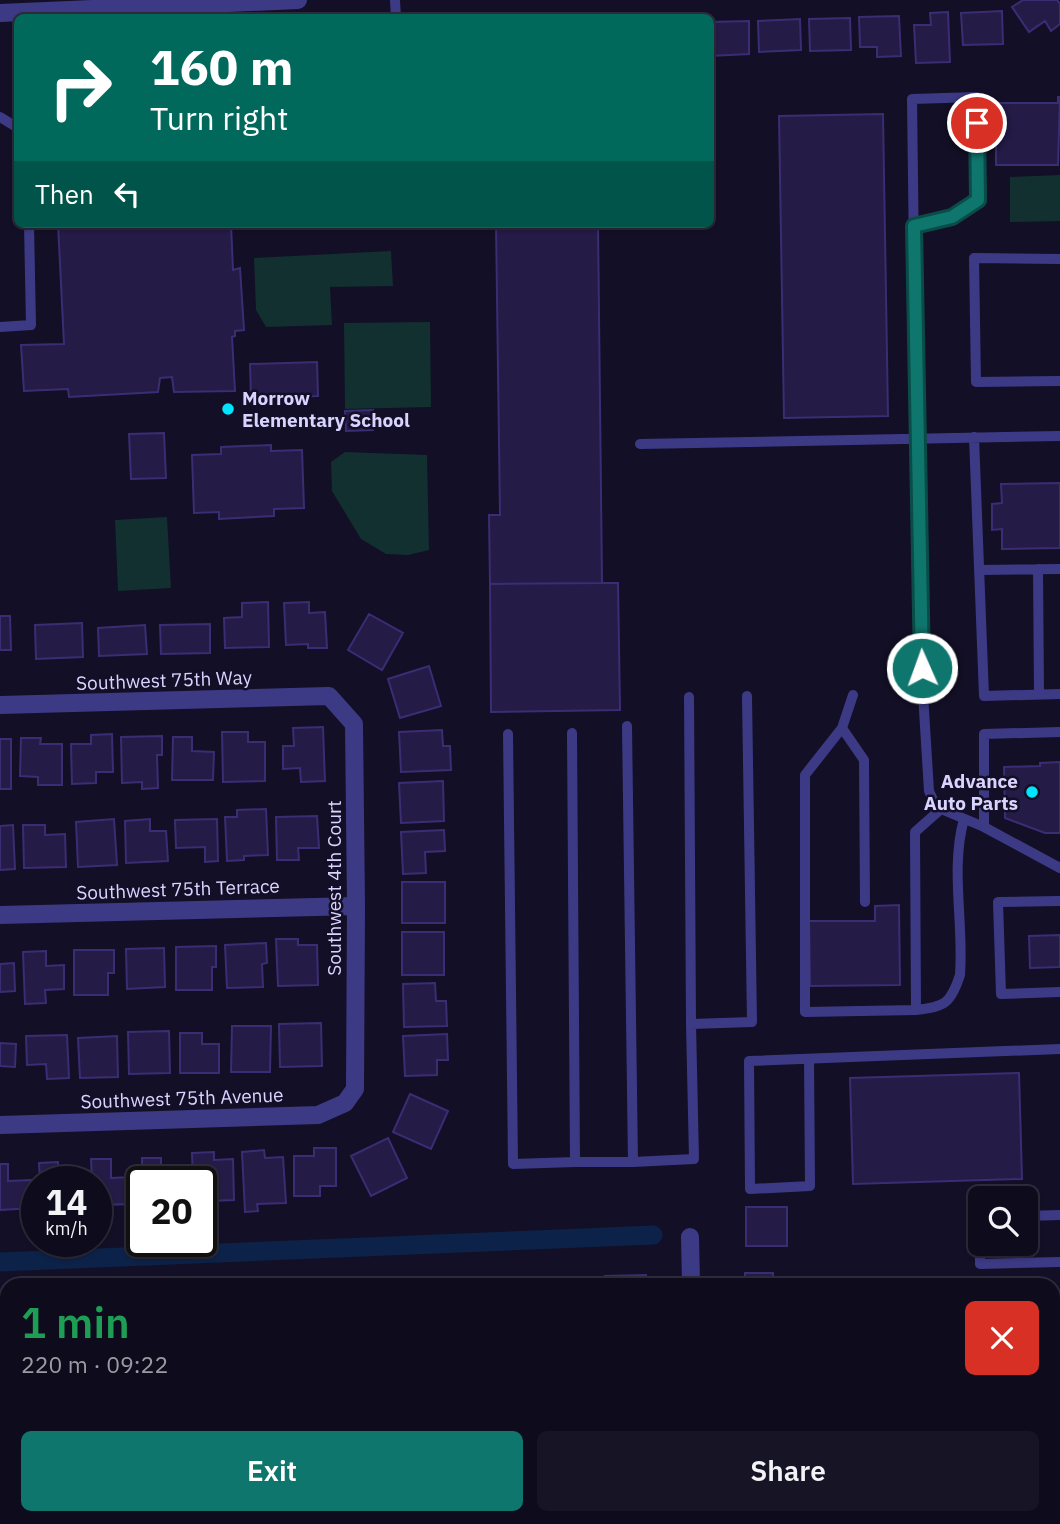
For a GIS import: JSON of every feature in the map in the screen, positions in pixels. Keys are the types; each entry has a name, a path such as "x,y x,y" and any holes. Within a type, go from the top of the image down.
{"street":[{"path":"0,13 34,14 121,4 298,0"},
{"name":"Southwest 75th Way","path":"0,705 329,696"},
{"name":"Southwest 4th Court","path":"329,696 354,724 355,1089"},
{"name":"Southwest 75th Terrace","path":"0,915 356,906"},
{"name":"Southwest 75th Avenue","path":"0,1125 318,1115 345,1103 355,1089"},
{"path":"690,1237 691,1278"}],"lane":[{"path":"914,226 952,217 978,200 977,97 912,99 916,439 923,694 929,791 934,802 942,809 984,827 1060,868"},
{"path":"0,327 31,325 29,228"},
{"path":"1060,259 974,258 976,382 1060,381"},
{"path":"640,444 1060,436"},
{"path":"974,437 984,696 1060,694"},
{"path":"1038,569 1040,694"},
{"path":"980,570 1060,569"},
{"path":"853,695 842,729 805,775 805,1012 916,1010 937,1008 947,1003 955,991 960,975 958,838 964,818"},
{"path":"691,1024 752,1022 747,696"},
{"path":"508,734 513,1164 694,1159 689,697"},
{"path":"627,726 633,1162"},
{"path":"842,729 864,761 864,902"},
{"path":"984,827 984,734 1060,732"},
{"path":"572,733 575,1162"},
{"path":"916,1010 915,832 942,809"},
{"path":"1060,901 998,902 1000,994 1060,992"},
{"path":"809,1059 810,1186 750,1189 750,1061 1060,1049"},
{"path":"1038,1216 1060,1215"},
{"path":"980,1256 980,1264 1060,1262"}],"green space":[{"path":"1060,175 1060,221 1010,222 1010,177"},
{"path":"391,251 393,286 330,287 332,325 266,327 256,310 254,258"},
{"path":"430,322 431,407 345,409 344,323"},
{"path":"345,452 427,455 429,550 408,555 386,554 361,539 332,491 331,462"},
{"path":"167,517 171,588 118,591 115,520"}],"building":[{"path":"1023,0 1057,0 1060,4 1060,24 1051,31 1045,21 1029,32 1012,7"},
{"path":"1002,11 1003,44 963,45 961,13"},
{"path":"948,12 950,62 916,63 914,25 931,25 930,13"},
{"path":"899,16 901,56 877,57 877,47 860,47 859,17"},
{"path":"850,18 851,50 810,51 809,19"},
{"path":"800,19 801,50 759,52 758,21"},
{"path":"749,21 749,54 714,56 714,22"},
{"path":"1060,97 1058,165 996,165 996,103 1058,103"},
{"path":"883,114 888,416 784,418 779,116"},
{"name":"Morrow Elementary School","path":"58,228 231,228 233,270 240,268 244,330 235,331 235,336 232,337 235,391 174,392 172,377 160,378 158,392 69,397 68,389 24,391 21,345 64,344"},
{"path":"496,228 598,228 602,583 490,584 489,515 500,515"},
{"path":"317,362 318,396 251,398 250,364"},
{"path":"373,410 373,430 346,431 345,411"},
{"path":"164,433 166,478 131,479 129,434"},
{"path":"271,445 271,451 302,450 304,508 274,509 274,516 219,519 219,512 194,513 192,455 221,454 221,447"},
{"path":"1060,483 1060,548 1002,549 1002,529 992,530 992,504 1002,503 1001,484"},
{"path":"618,583 620,710 491,712 490,584"},
{"path":"268,602 269,647 225,648 224,618 242,617 242,603"},
{"path":"309,602 309,613 325,612 327,648 308,648 308,644 286,645 284,603"},
{"path":"369,614 403,633 382,670 348,650"},
{"path":"0,616 10,616 11,650 0,650"},
{"path":"82,623 83,657 36,659 35,625"},
{"path":"210,624 210,653 161,654 160,625"},
{"path":"145,625 147,654 99,656 98,628"},
{"path":"429,666 441,706 400,718 388,679"},
{"path":"323,727 325,781 301,782 300,768 283,769 283,746 294,746 293,728"},
{"path":"442,730 443,746 450,746 451,770 401,772 399,732"},
{"path":"222,732 248,732 248,742 265,742 265,781 223,782"},
{"path":"112,734 113,772 96,772 96,783 72,784 71,744 91,744 91,735"},
{"path":"162,736 162,755 157,755 158,788 142,789 142,782 122,783 121,737"},
{"path":"173,737 192,737 192,751 214,752 213,780 172,780"},
{"path":"21,738 41,738 40,744 62,744 62,785 38,785 38,777 20,776"},
{"path":"0,739 11,739 11,789 0,789"},
{"name":"Advance Auto Parts","path":"1060,762 1060,833 1045,833 1005,818 1004,767 1040,766 1040,763"},
{"path":"443,781 444,821 401,823 399,783"},
{"path":"266,809 268,855 244,856 244,860 227,861 225,817 237,817 237,810"},
{"path":"317,816 319,848 298,848 299,860 277,860 276,817"},
{"path":"114,819 117,865 78,867 76,822"},
{"path":"150,819 150,831 166,831 168,861 126,863 125,821"},
{"path":"217,819 218,861 205,862 205,847 176,848 175,820"},
{"path":"13,825 15,869 0,870 0,826"},
{"path":"23,825 45,825 45,835 65,834 66,867 24,868"},
{"path":"444,830 445,851 425,852 426,873 403,874 401,832"},
{"path":"402,882 445,882 445,923 402,923"},
{"path":"899,905 900,985 810,986 809,921 875,921 875,906"},
{"path":"402,932 444,932 444,975 402,975"},
{"path":"1060,935 1060,967 1030,968 1029,936"},
{"path":"276,939 298,939 298,945 317,945 318,985 278,986"},
{"path":"266,943 267,963 262,964 263,987 227,988 225,945"},
{"path":"216,946 212,990 176,990 176,947"},
{"path":"164,948 165,987 127,989 126,949"},
{"path":"74,950 114,950 114,973 108,973 108,995 74,995"},
{"path":"46,951 46,966 64,965 64,989 45,990 46,1003 25,1004 23,952"},
{"path":"14,963 15,991 0,992 0,964"},
{"path":"435,983 436,1001 446,1001 447,1026 404,1027 403,984"},
{"path":"321,1023 322,1066 280,1067 279,1024"},
{"path":"232,1026 271,1026 270,1072 231,1072"},
{"path":"169,1031 170,1073 129,1074 128,1032"},
{"path":"180,1033 202,1033 202,1044 219,1044 219,1073 180,1073"},
{"path":"447,1034 448,1060 437,1060 437,1075 405,1076 403,1036"},
{"path":"67,1035 69,1078 47,1079 46,1064 27,1065 26,1036"},
{"path":"117,1036 118,1077 80,1078 78,1038"},
{"path":"0,1043 16,1044 15,1067 0,1066"},
{"path":"1019,1073 1022,1179 853,1184 850,1078"},
{"path":"410,1094 448,1111 431,1149 393,1132"},
{"path":"388,1138 407,1178 371,1196 351,1156"},
{"path":"314,1148 336,1148 336,1186 320,1186 320,1196 294,1196 294,1156 314,1156"},
{"path":"264,1150 265,1158 283,1157 286,1203 257,1204 258,1211 245,1212 242,1152"},
{"path":"214,1152 214,1160 233,1159 234,1200 217,1201 217,1166 192,1166 192,1153"},
{"path":"142,1158 161,1158 161,1166 142,1166"},
{"path":"91,1159 111,1159 111,1166 91,1166"},
{"path":"58,1162 58,1166 39,1166 39,1163"},
{"path":"0,1164 8,1164 8,1181 21,1180 21,1209 0,1210"},
{"path":"126,1177 126,1204 112,1205 112,1178"},
{"path":"746,1207 787,1207 787,1246 746,1246"},
{"path":"745,1273 773,1273 773,1278 745,1278"},
{"path":"646,1275 646,1278 605,1278"}],"waterway":[{"path":"0,1262 653,1235"}],"place":[{"name":"Morrow Elementary School","path":"228,409"},
{"name":"Advance Auto Parts","path":"1032,792"}],"route":[{"path":"922,668 914,226 952,217 978,200 977,123"}]}
